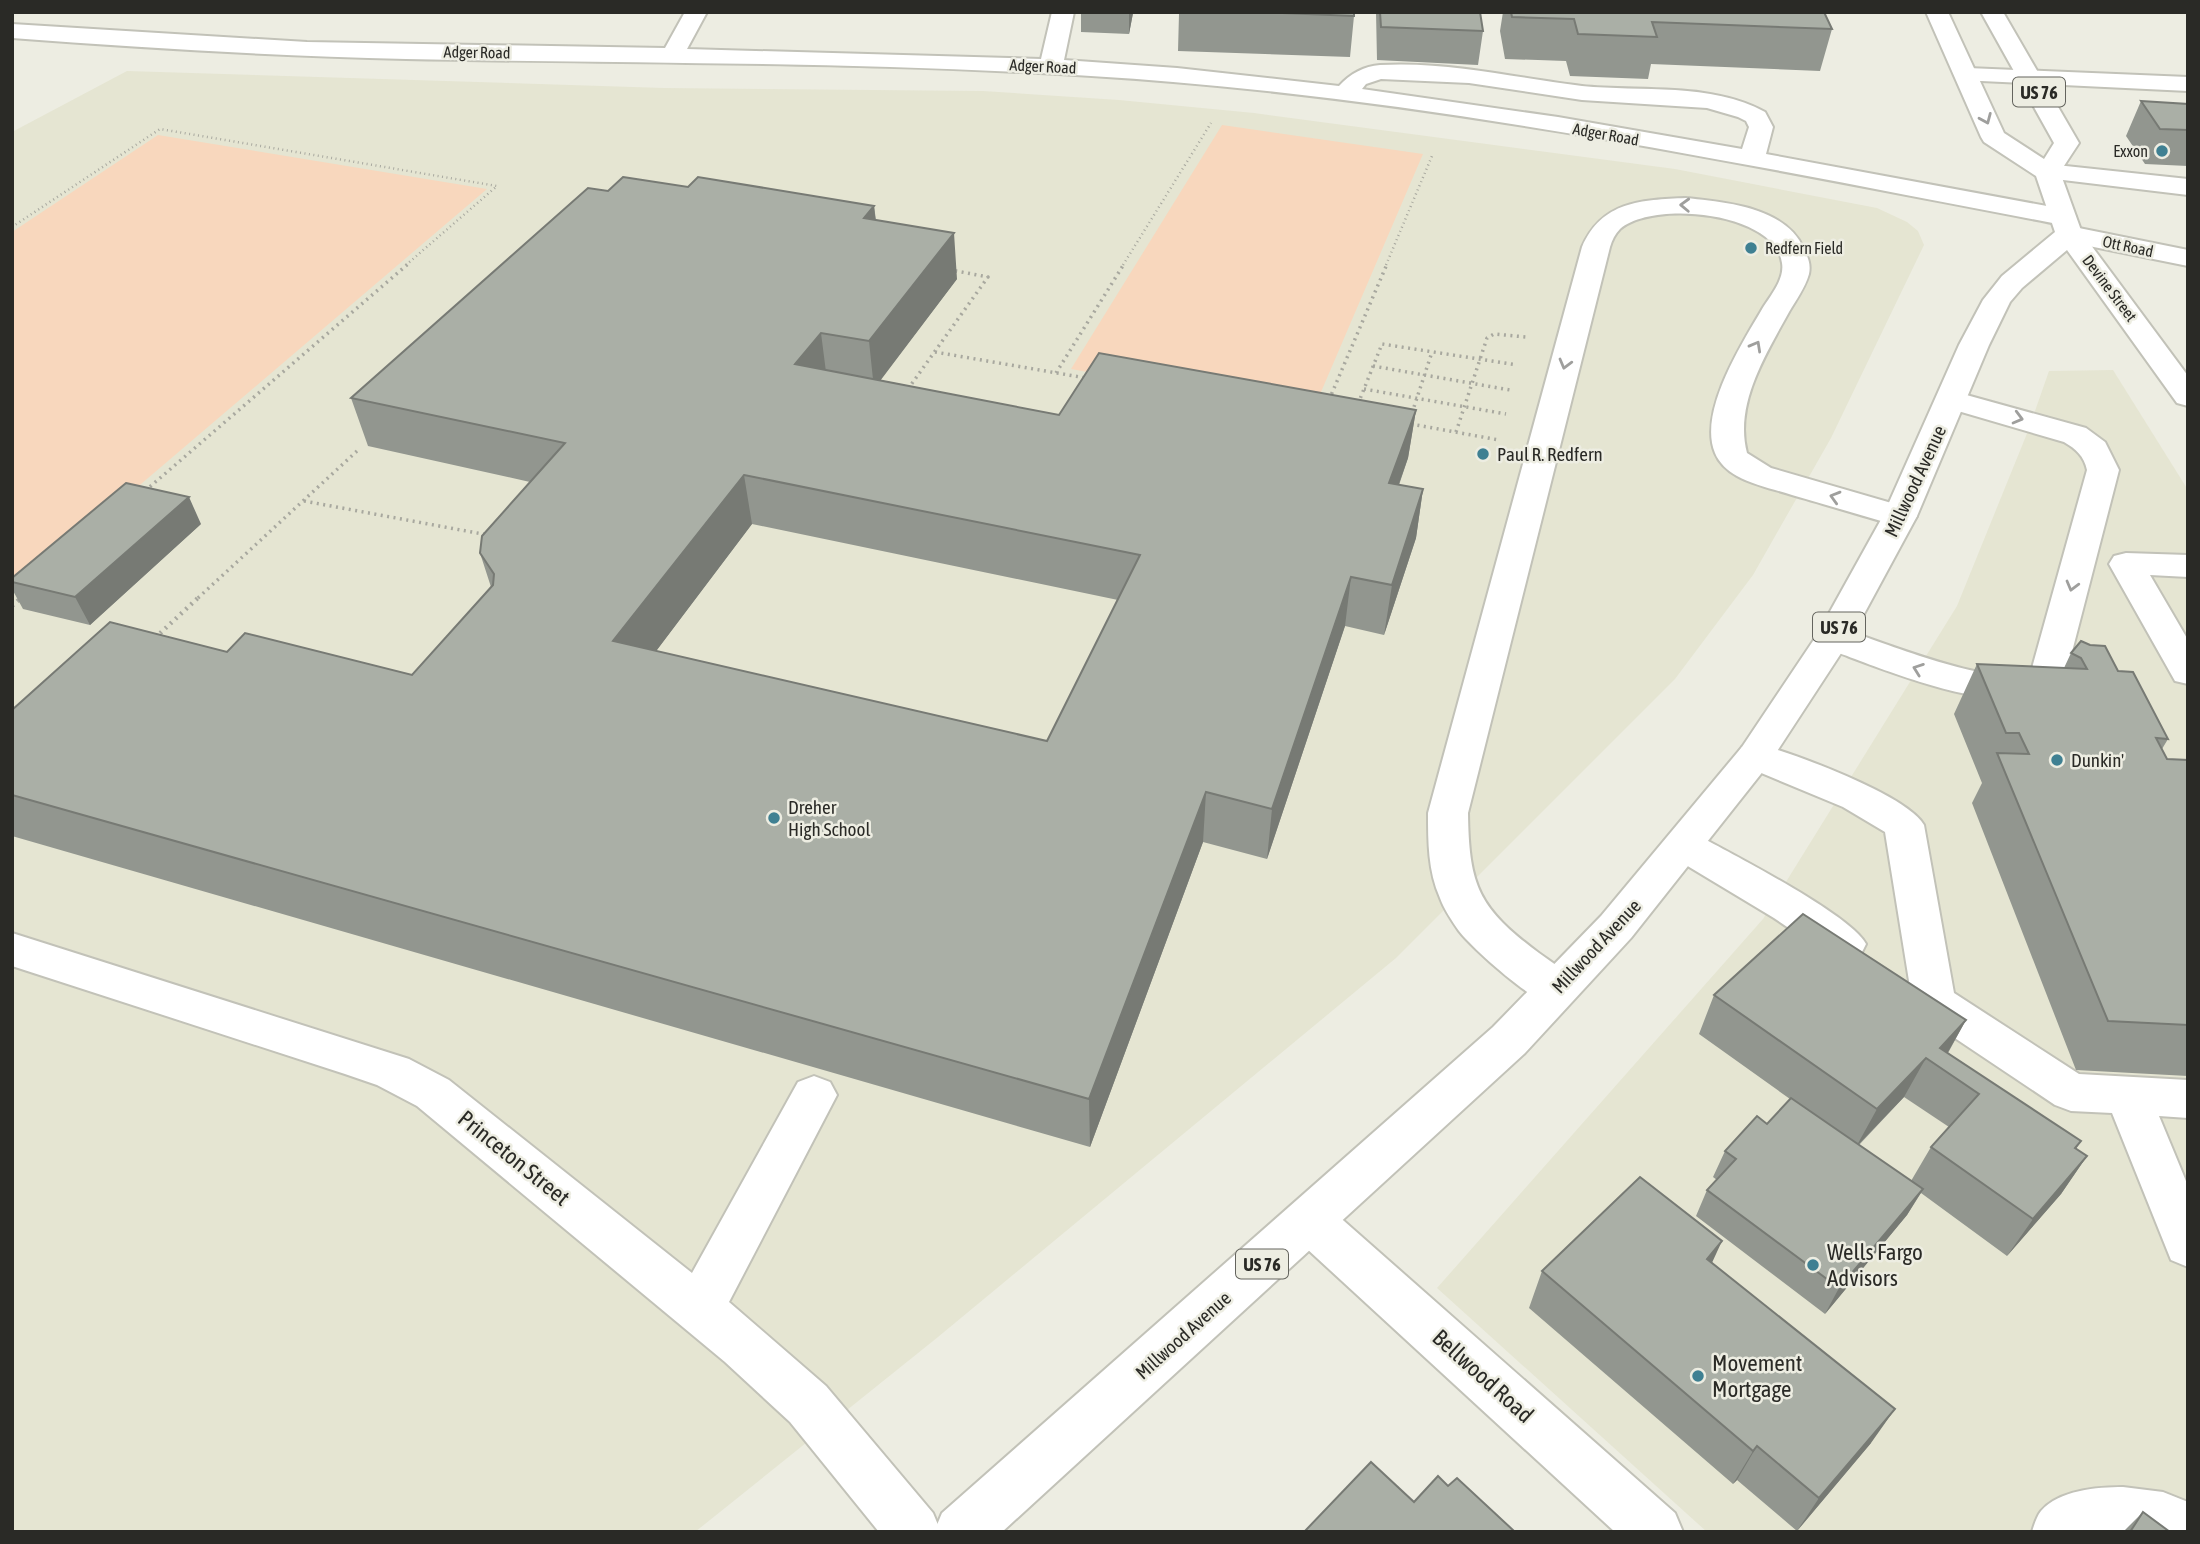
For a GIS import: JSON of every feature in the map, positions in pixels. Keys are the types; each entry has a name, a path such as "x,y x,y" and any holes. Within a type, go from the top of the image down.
{"street":[{"path":"673,54 696,12"},
{"path":"1051,66 1063,12"},
{"name":"US 76","path":"1971,25 2031,78 2067,143 2047,172 1993,137 1968,75 1971,25"},
{"name":"Adger Road","path":"12,31 298,48 780,55 1051,66 1196,77 1490,116 1752,160 2066,226"},
{"path":"1344,95 1358,79 1387,72 1469,76 1582,93 1709,101 1734,107 1756,117 1761,127 1752,160"},
{"path":"1968,75 2188,84"},
{"path":"2047,172 2188,187"},
{"name":"Devine Street","path":"2047,172 2066,226 2188,397"},
{"path":"1556,989 1484,934 1465,908 1455,890 1449,863 1448,813 1596,247 1606,227 1623,215 1643,208 1698,206 1747,217 1774,231 1793,252 1796,263 1795,277 1742,374 1728,424 1730,452 1744,467 1760,475 1900,516"},
{"name":"Ott Road","path":"2066,226 2188,258"},
{"name":"Millwood Avenue","path":"961,1532 1509,1040 1616,927 1685,846 1755,756 1833,638 1900,516 1974,345 1997,300 2066,226"},
{"path":"1833,638 1934,674 2010,687 2030,687 2041,681 2049,671 2104,470 2097,452 2075,435 1952,400"},
{"path":"2081,552 2126,564 2188,566"},
{"path":"2126,564 2188,672"},
{"path":"1755,756 1857,797 1904,825 1934,1002"},
{"path":"1685,846 1789,907 2071,1092 2188,1099"},
{"name":"Princeton Street","path":"12,950 353,1058 393,1072 433,1093 699,1309 808,1404 914,1532"},
{"path":"699,1309 814,1095"},
{"path":"2127,1095 2188,1245"},
{"name":"Bellwood Road","path":"1310,1221 1656,1532"},
{"path":"2059,1532 2067,1522 2103,1513 2163,1519 2188,1530"}],"path":[{"path":"1056,373 1211,123"},
{"path":"12,227 160,129 497,186 139,496"},
{"path":"1326,409 1432,156"},
{"path":"904,394 988,277 948,269"},
{"path":"1456,432 1487,338 1494,334 1528,337"},
{"path":"1354,415 1382,344 1519,365"},
{"path":"934,352 1096,380"},
{"path":"1432,352 1408,424 1510,442"},
{"path":"1373,366 1511,390"},
{"path":"1364,388 1517,416"},
{"path":"151,641 357,451"},
{"path":"303,501 490,535"},
{"path":"12,606 23,597"}],"shaded area":[{"name":"Dreher High School","path":"127,71 664,88 983,91 1254,113 1675,169 1877,208 1907,222 1918,231 1924,245 1831,438 1753,575 1675,679 1396,958 938,1337 695,1532 12,1532 12,132"},
{"path":"1222,125 1423,154 1312,413 1071,369"},
{"path":"158,135 487,189 12,594 12,232"},
{"path":"2113,370 2188,490 2188,1532 1707,1532 1437,1288 1763,919 1957,606 2028,431 2049,371"}],"building":[{"path":"1261,12 1354,12 1354,16"},
{"path":"1380,12 1480,12 1483,31 1381,27"},
{"path":"1511,12 1824,12 1832,29 1652,22 1657,37 1578,34 1574,19 1512,17"},
{"path":"2141,101 2188,104 2188,130 2160,129"},
{"path":"623,177 688,187 698,177 874,206 864,218 954,233 869,341 821,333 795,364 1059,415 1099,353 1416,410 1389,483 1423,489 1392,585 1351,577 1272,809 1206,792 1089,1099 12,795 12,710 110,622 227,652 245,633 412,675 493,585 494,574 480,553 482,536 565,443 351,398 588,188 608,191","holes":["744,475 1140,555 1047,741 613,641"]},
{"path":"126,483 189,497 75,597 12,582 12,578"},
{"path":"2081,641 2105,646 2118,671 2133,672 2168,739 2156,738 2167,759 2188,760 2188,1025 2108,1021 1997,753 2029,754 2019,733 2006,733 1977,664 2087,669 2081,658 2071,653"},
{"path":"1803,914 1966,1020 1940,1048 2081,1141 2075,1148 2087,1156 2033,1219 1931,1147 1979,1094 1926,1058 1877,1109 1714,995"},
{"name":"Wells Fargo Advisors","path":"1791,1098 1923,1189 1839,1288 1707,1190 1736,1159 1725,1151 1757,1116 1767,1124"},
{"name":"Movement Mortgage","path":"1640,1177 1722,1241 1707,1259 1895,1409 1819,1498 1757,1446 1753,1451 1542,1271"},
{"path":"1371,1462 1414,1502 1438,1476 1448,1486 1457,1478 1514,1531 1304,1532"},
{"path":"2143,1512 2170,1532 2130,1532"}],"place":[{"name":"Exxon","path":"2162,151"},
{"name":"Redfern Field","path":"1751,248"},
{"name":"Paul R. Redfern","path":"1483,454"},
{"name":"Dunkin'","path":"2057,760"},
{"name":"Dreher High School","path":"774,818"},
{"name":"Wells Fargo Advisors","path":"1813,1265"},
{"name":"Movement Mortgage","path":"1698,1376"}]}
